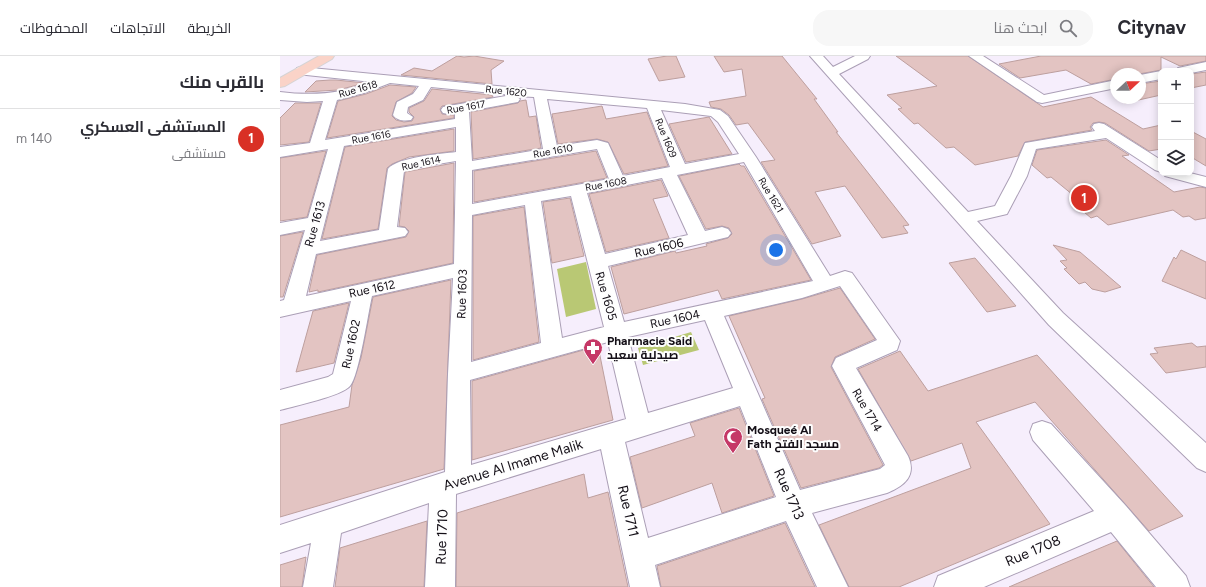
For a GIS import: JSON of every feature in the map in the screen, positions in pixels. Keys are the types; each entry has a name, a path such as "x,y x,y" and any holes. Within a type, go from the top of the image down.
{"main road":[{"path":"280,73 310,56"},
{"path":"280,83 328,56"}],"street":[{"path":"816,56 1056,319 1206,460"},
{"path":"832,73 864,56"},
{"path":"975,56 1042,99 1110,85"},
{"path":"1194,68 1206,66"},
{"name":"Rue 1620","path":"301,71 653,106 685,103 710,112"},
{"path":"1146,78 1158,76"},
{"name":"Rue 1618","path":"316,146 331,97 368,88 389,79"},
{"path":"420,115 405,124 400,115 402,105 418,97 428,83"},
{"path":"540,95 551,152"},
{"name":"Rue 1617","path":"434,112 462,115 540,95"},
{"path":"280,96 309,99 331,97"},
{"name":"Rue 1609","path":"653,106 674,172 699,238"},
{"name":"Rue 1621","path":"710,112 719,115 723,119 835,281"},
{"name":"Rue 1616","path":"280,152 337,143 405,124 462,115"},
{"name":"Rue 1603","path":"450,484 459,374 463,269 464,211 462,115"},
{"path":"965,218 1001,210 1019,176 1030,146 1103,130 1158,165"},
{"name":"Rue 1613","path":"286,307 308,249 337,143"},
{"name":"Rue 1610","path":"463,161 551,152 601,144 618,182"},
{"name":"Rue 1608","path":"464,211 748,157"},
{"name":"Rue 1614","path":"308,249 393,233 396,169 404,165 463,161"},
{"path":"1183,176 1206,182"},
{"name":"Rue 1605","path":"578,189 640,427"},
{"path":"532,197 553,349"},
{"path":"280,229 316,222"},
{"name":"Rue 1606","path":"597,262 722,233"},
{"name":"Rue 1612","path":"286,307 463,269"},
{"name":"Rue 1604","path":"459,374 616,332 764,301 835,281"},
{"name":"Rue 1714","path":"793,505 887,480 899,470 899,465 843,366 844,364 889,344 889,341 835,281"},
{"name":"Rue 1602","path":"280,400 334,385 342,380 345,373 363,291"},
{"name":"Rue 1713","path":"712,311 793,505 833,587"},
{"name":"Avenue Al Imame Malik","path":"280,539 450,484 747,394"},
{"path":"1042,432 1116,516 1175,587"},
{"name":"Rue 1711","path":"611,436 644,587"},
{"name":"Rue 1710","path":"440,587 450,484"},
{"path":"638,556 793,505"},
{"name":"Rue 1708","path":"949,587 1116,516"},
{"path":"318,587 328,524"}],"green space":[{"path":"586,262 596,309 566,317 557,269"},
{"path":"691,332 699,350 643,365 638,348"}],"building":[{"path":"457,56 474,56 504,61 491,70 492,84 401,75 414,68 432,71"},
{"path":"676,56 685,77 659,81 648,59"},
{"path":"714,56 782,56 817,99 814,99 838,132 836,132 909,225 903,226 908,233 882,238 845,186 815,192 841,236 812,244 761,162 775,160 748,123 736,125 729,115 721,109 711,107 709,102 746,96 742,69 724,72"},
{"path":"896,56 968,56 1043,107 1091,97 1143,129 1158,126 1158,150 1149,151 1105,123 1099,122 1093,123 1090,127 1092,130 1025,142 1018,156 975,165 954,147 946,148 918,123 914,124 898,109 902,108 887,95 937,86"},
{"path":"1041,56 1206,56 1206,61 1180,66 1161,57 1161,68 1158,68 1158,71 1146,73 1146,68 1110,68 1110,80 1091,84 1066,70 1020,78 999,64"},
{"path":"1206,72 1206,85 1194,87 1194,74"},
{"path":"336,80 365,83 338,90 305,92 316,81"},
{"path":"1158,81 1158,96 1146,98 1146,83"},
{"path":"390,85 416,87 412,93 396,102 392,116 396,120 404,122 412,121 414,117 409,112 409,108 424,101 432,89 492,95 493,97 442,106 440,109 442,114 454,115 454,118 327,138 338,101 366,94"},
{"path":"526,100 529,117 536,116 541,148 473,159 471,112 518,103"},
{"path":"295,103 321,103 309,142 280,145 280,118"},
{"path":"602,106 606,119 647,112 668,166 624,174 608,142 597,139 558,144 552,114"},
{"path":"709,117 732,154 686,162 669,124"},
{"path":"454,129 454,151 409,157 392,164 387,168 378,229 322,239 345,147"},
{"path":"1194,133 1206,139 1206,166 1194,159"},
{"path":"1106,140 1129,155 1122,156 1174,192 1200,187 1206,188 1206,218 1195,220 1189,216 1183,217 1173,210 1108,225 1097,216 1091,218 1077,206 1084,204 1051,177 1047,178 1032,165 1037,150"},
{"path":"326,151 307,217 280,221 280,158"},
{"path":"596,151 607,178 474,202 474,171"},
{"path":"454,163 453,263 318,292 318,290 309,292 317,255 406,237 409,231 405,227 399,226 405,172"},
{"path":"739,164 744,166 811,280 722,299 718,290 624,314 611,267 675,251 676,253 707,246 706,244 728,238 732,234 729,228 722,226 706,229 679,176"},
{"path":"661,180 668,196 653,199 669,238 606,252 589,194"},
{"path":"570,198 584,256 552,263 543,202"},
{"path":"524,207 539,342 473,360 473,216"},
{"path":"303,232 283,297 280,297 280,236"},
{"path":"1053,245 1080,252 1121,287 1105,292 1092,289 1085,282 1079,284 1064,269 1067,268 1060,261 1067,260"},
{"path":"1181,250 1206,262 1206,299 1162,281 1174,257 1176,259"},
{"path":"975,258 1016,306 987,312 949,263"},
{"path":"451,280 444,469 280,517 280,425 349,407 352,385 361,358 373,297"},
{"path":"840,288 875,339 835,357 831,367 883,465 879,468 801,488 762,399 765,398 729,316 802,299"},
{"path":"349,303 334,363 296,372 313,311"},
{"path":"1192,343 1197,347 1206,346 1206,367 1166,373 1150,354 1158,353 1154,348"},
{"path":"598,346 613,420 472,460 472,381"},
{"path":"900,351 928,391 1037,355 1183,516 1149,531 1035,402 976,422 1050,524 899,587 849,587 819,525 971,468 962,443 911,461 858,369"},
{"path":"739,408 774,496 722,513 712,483 642,508 630,457 695,436 690,423"},
{"path":"584,474 588,498 608,492 628,587 456,587 457,513"},
{"path":"427,521 424,587 335,587 340,548"},
{"path":"785,523 815,587 661,587 657,566"},
{"path":"1117,541 1154,587 1009,587 1060,565"},
{"path":"306,557 302,587 280,587 280,565"}],"place":[{"name":"المستشفى العسكري","path":"1084,198"},
{"name":"Pharmacie Said صيدلية سعيد","path":"593,365"},
{"name":"Mosqueé Al Fath مسجد الفتح","path":"733,454"}]}
